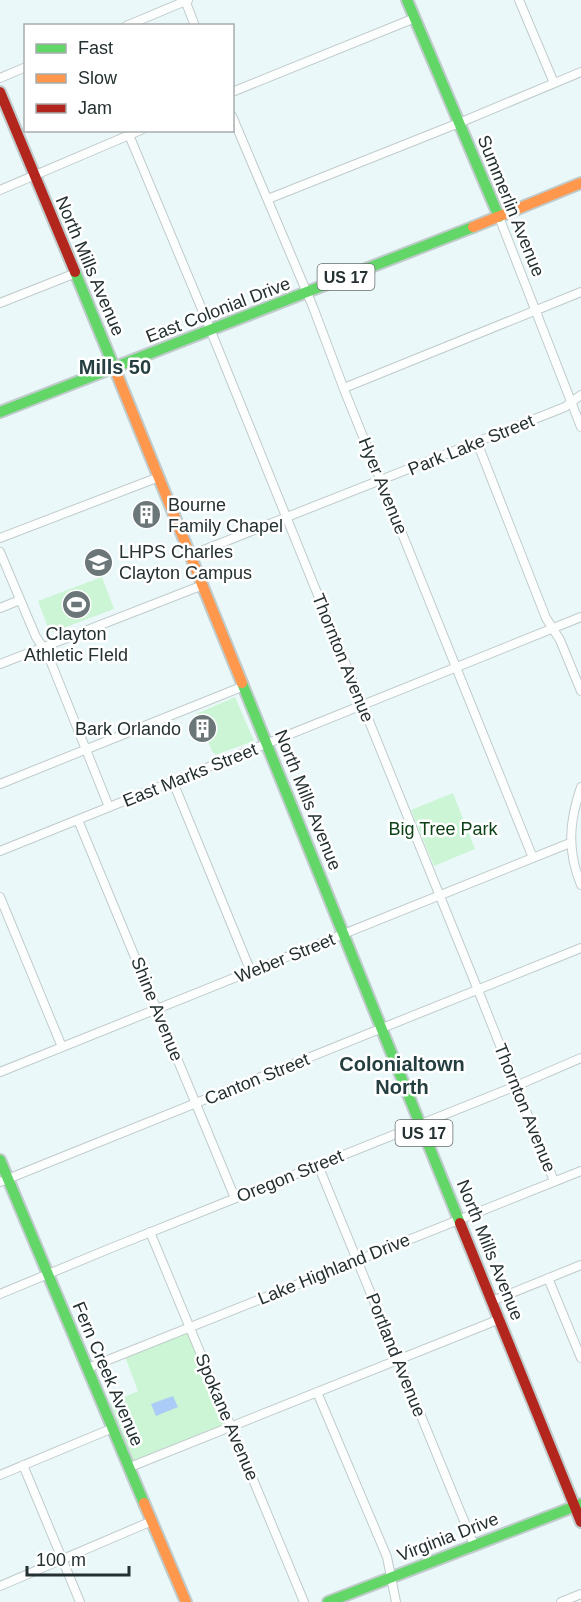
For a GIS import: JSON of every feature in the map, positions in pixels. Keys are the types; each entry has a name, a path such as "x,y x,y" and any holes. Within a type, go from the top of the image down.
{"main road":[{"name":"Summerlin Avenue","path":"407,0 500,217"},
{"name":"North Mills Avenue","path":"0,92 268,743 492,1301 578,1505 581,1522"},
{"name":"East Colonial Drive","path":"0,412 500,217 581,183"},
{"name":"Fern Creek Avenue","path":"0,1160 4,1181 48,1274 186,1602"},
{"name":"Virginia Drive","path":"328,1602 578,1505"}],"street":[{"path":"131,24 186,0 194,24"},
{"path":"519,0 554,83"},
{"path":"234,91 415,18"},
{"path":"0,78 24,68"},
{"path":"268,199 581,72"},
{"name":"Hyer Avenue","path":"234,121 307,293 533,858"},
{"path":"0,190 136,132"},
{"name":"Thornton Avenue","path":"129,135 211,330 554,1181"},
{"name":"Summerlin Avenue","path":"500,217 581,427"},
{"path":"0,303 76,273"},
{"path":"344,388 581,292"},
{"name":"Park Lake Street","path":"191,555 564,407 581,395"},
{"path":"477,442 546,618 560,640 581,691"},
{"path":"0,538 159,477"},
{"path":"0,552 36,638 48,656 109,807"},
{"path":"0,664 203,585"},
{"path":"0,608 20,600"},
{"name":"East Marks Street","path":"0,851 581,617"},
{"path":"0,784 244,686"},
{"path":"172,782 251,972"},
{"path":"581,787 572,818 570,843 573,863 581,885"},
{"name":"Shine Avenue","path":"78,820 235,1198"},
{"name":"Weber Street","path":"0,1072 570,843"},
{"path":"0,897 62,1047"},
{"name":"Canton Street","path":"4,1181 581,948"},
{"name":"Oregon Street","path":"0,1294 581,1059"},
{"name":"Portland Avenue","path":"318,1165 474,1545"},
{"name":"Lake Highland Drive","path":"88,1368 581,1171"},
{"name":"Spokane Avenue","path":"150,1232 304,1602"},
{"path":"492,1301 581,1265"},
{"path":"548,1278 581,1358"},
{"path":"130,1467 500,1319"},
{"path":"317,1392 387,1557 396,1602"},
{"path":"0,1475 113,1428"},
{"path":"23,1465 80,1602"},
{"path":"0,1586 152,1521"},
{"path":"561,1602 581,1594"}],"green space":[{"name":"Clayton Athletic FIeld","path":"102,577 114,609 50,633 38,601"},
{"path":"235,697 254,741 215,755 196,714"},
{"name":"Big Tree Park","path":"453,793 475,849 434,866 411,810"},
{"path":"190,1327 232,1426 130,1467 104,1406 138,1391 124,1354"}],"water":[{"path":"173,1396 178,1407 156,1416 151,1404"}],"traffic: fast":[{"path":"407,0 499,217"},
{"path":"0,412 473,227"},
{"path":"75,272 114,367"},
{"path":"242,683 460,1223"},
{"path":"0,1160 144,1503"},
{"path":"328,1602 581,1504"}],"traffic: slow":[{"path":"473,227 581,183"},
{"path":"114,367 242,683"},
{"path":"144,1503 186,1602"}],"traffic: jam":[{"path":"0,92 75,272"},
{"path":"460,1223 581,1522"}],"place":[{"name":"Bourne Family Chapel","path":"147,515"},
{"name":"LHPS Charles Clayton Campus","path":"98,562"},
{"name":"Clayton Athletic FIeld","path":"76,605"},
{"name":"Bark Orlando","path":"202,729"}],"district":[{"name":"Mills 50","path":"115,367"},
{"name":"Colonialtown North","path":"402,1076"}]}
